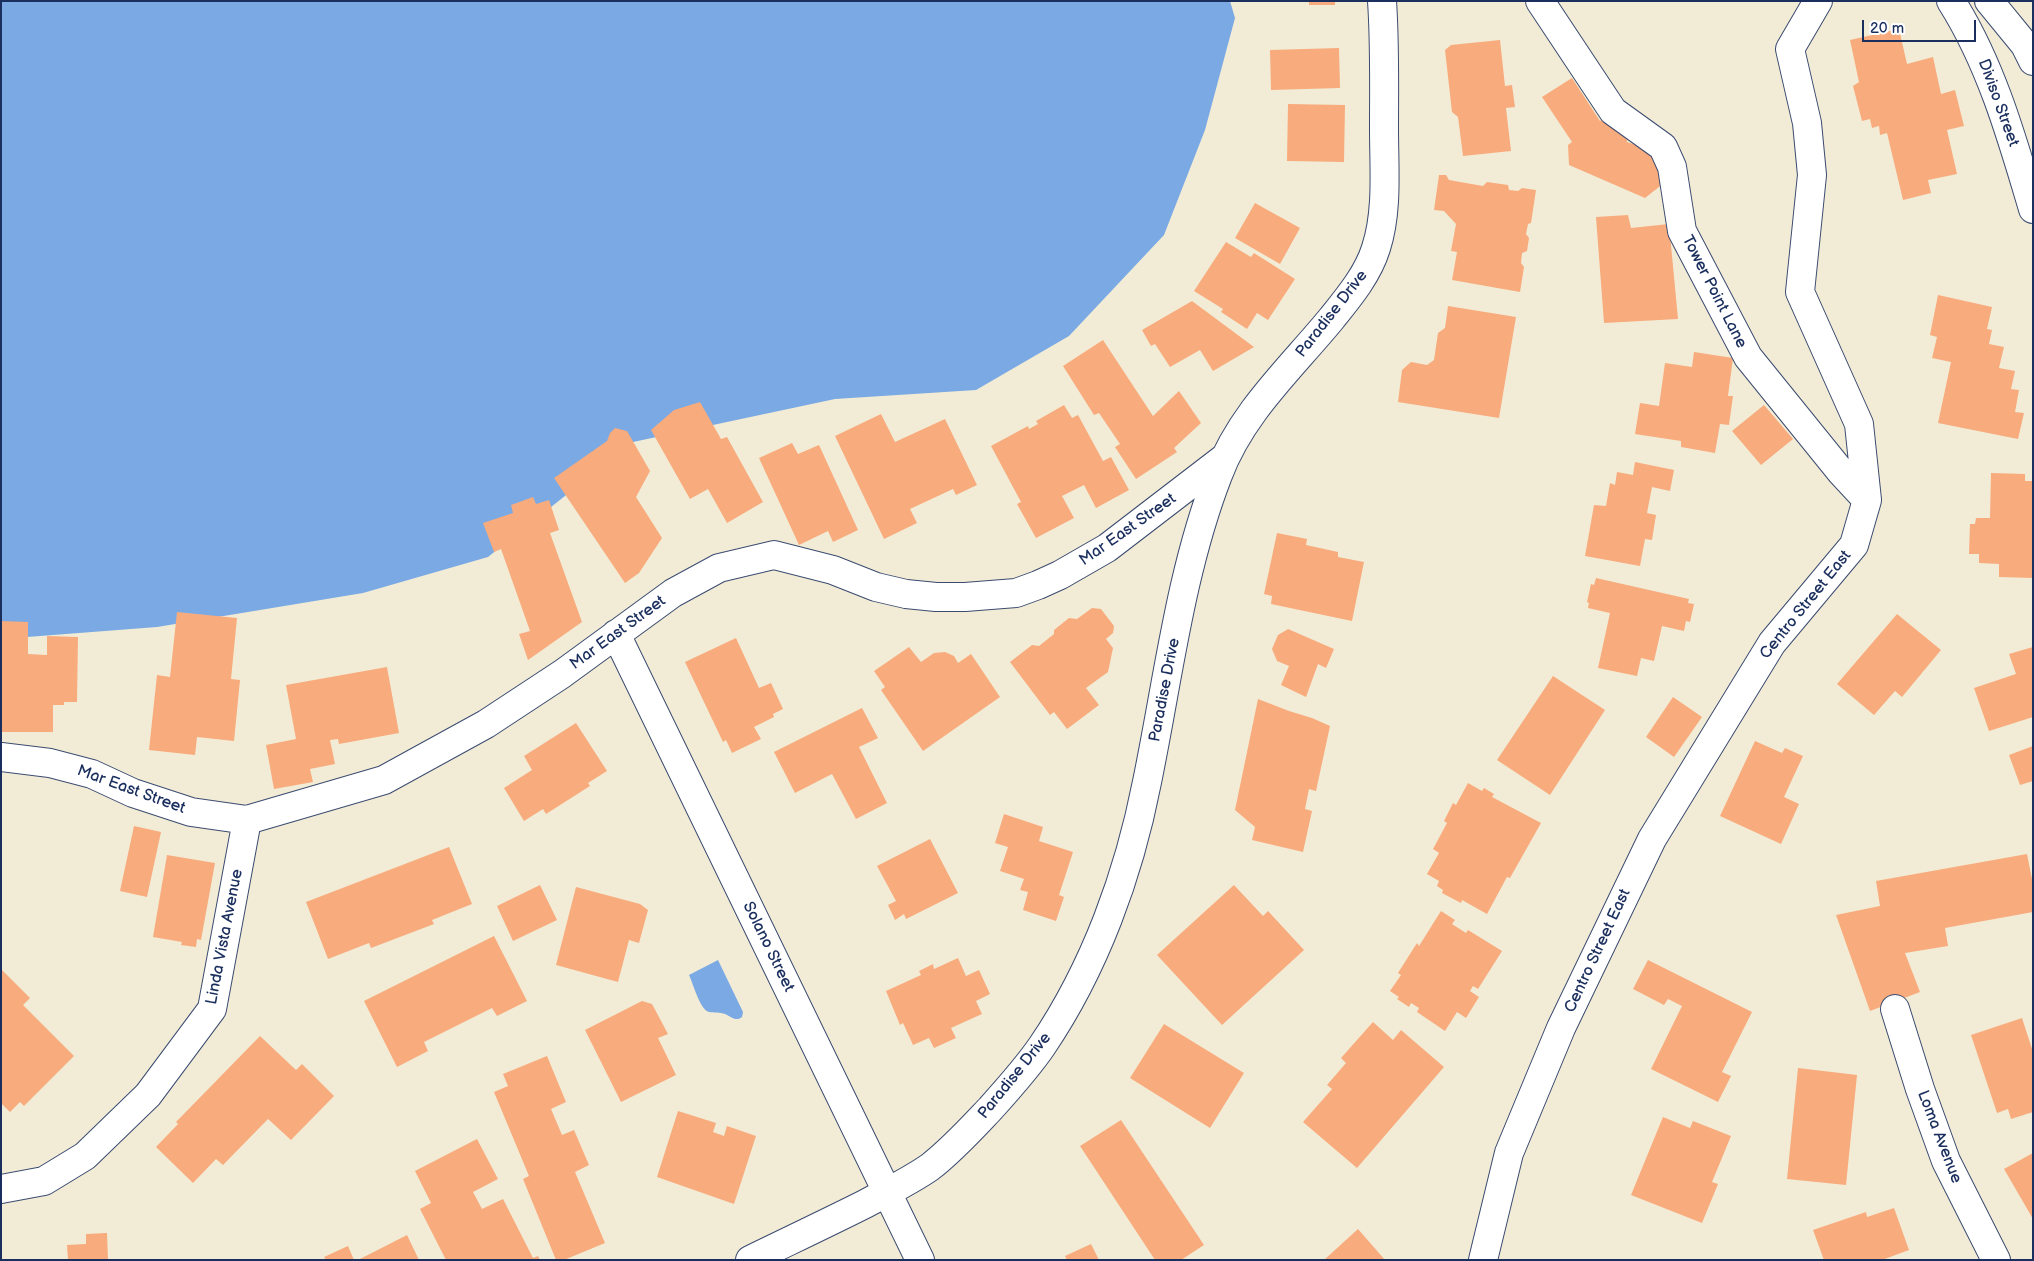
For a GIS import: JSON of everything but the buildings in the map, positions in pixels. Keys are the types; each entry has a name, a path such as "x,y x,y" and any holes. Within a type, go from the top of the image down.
{"street":[{"name":"Paradise Drive","path":"750,1260 887,1192 932,1165 955,1146 1021,1074 1042,1046 1059,1018 1090,958 1114,899 1134,840 1189,575 1208,501 1224,459 1254,412 1333,317 1358,283 1370,264 1377,246 1381,226 1384,182 1382,1"},
{"name":"Tower Point Lane","path":"1540,1 1613,110 1663,148 1672,167 1682,231 1748,357 1841,472 1867,500"},
{"name":"Centro Street East","path":"1483,1260 1509,1153 1561,1028 1652,839 1772,643 1854,544 1867,500 1859,424 1800,292 1812,175 1807,123 1790,49 1818,1"},
{"name":"Diviso Street","path":"1951,1 1981,56 2008,130 2033,209"},
{"path":"1989,1 2025,46 2033,60"},
{"name":"Mar East Street","path":"1,758 50,763 84,772 133,793 191,812 247,820 384,780 486,724 562,674 674,593 719,568 774,554 833,570 876,588 906,594 965,597 1016,593 1038,586 1107,548 1224,459"},
{"name":"Solano Street","path":"616,634 920,1260"},
{"name":"Linda Vista Avenue","path":"1,1189 44,1181 86,1156 148,1095 212,1009 247,820"},
{"name":"Loma Avenue","path":"1895,1009 1920,1089 1943,1152 1996,1260"}],"water":[{"path":"1,1 1230,1 1235,18 1205,130 1164,235 1069,336 976,390 835,399 633,442 488,557 363,593 157,627 1,639"},
{"path":"718,960 743,1012 740,1018 735,1019 723,1013 706,1010 700,1002 689,975"}]}
